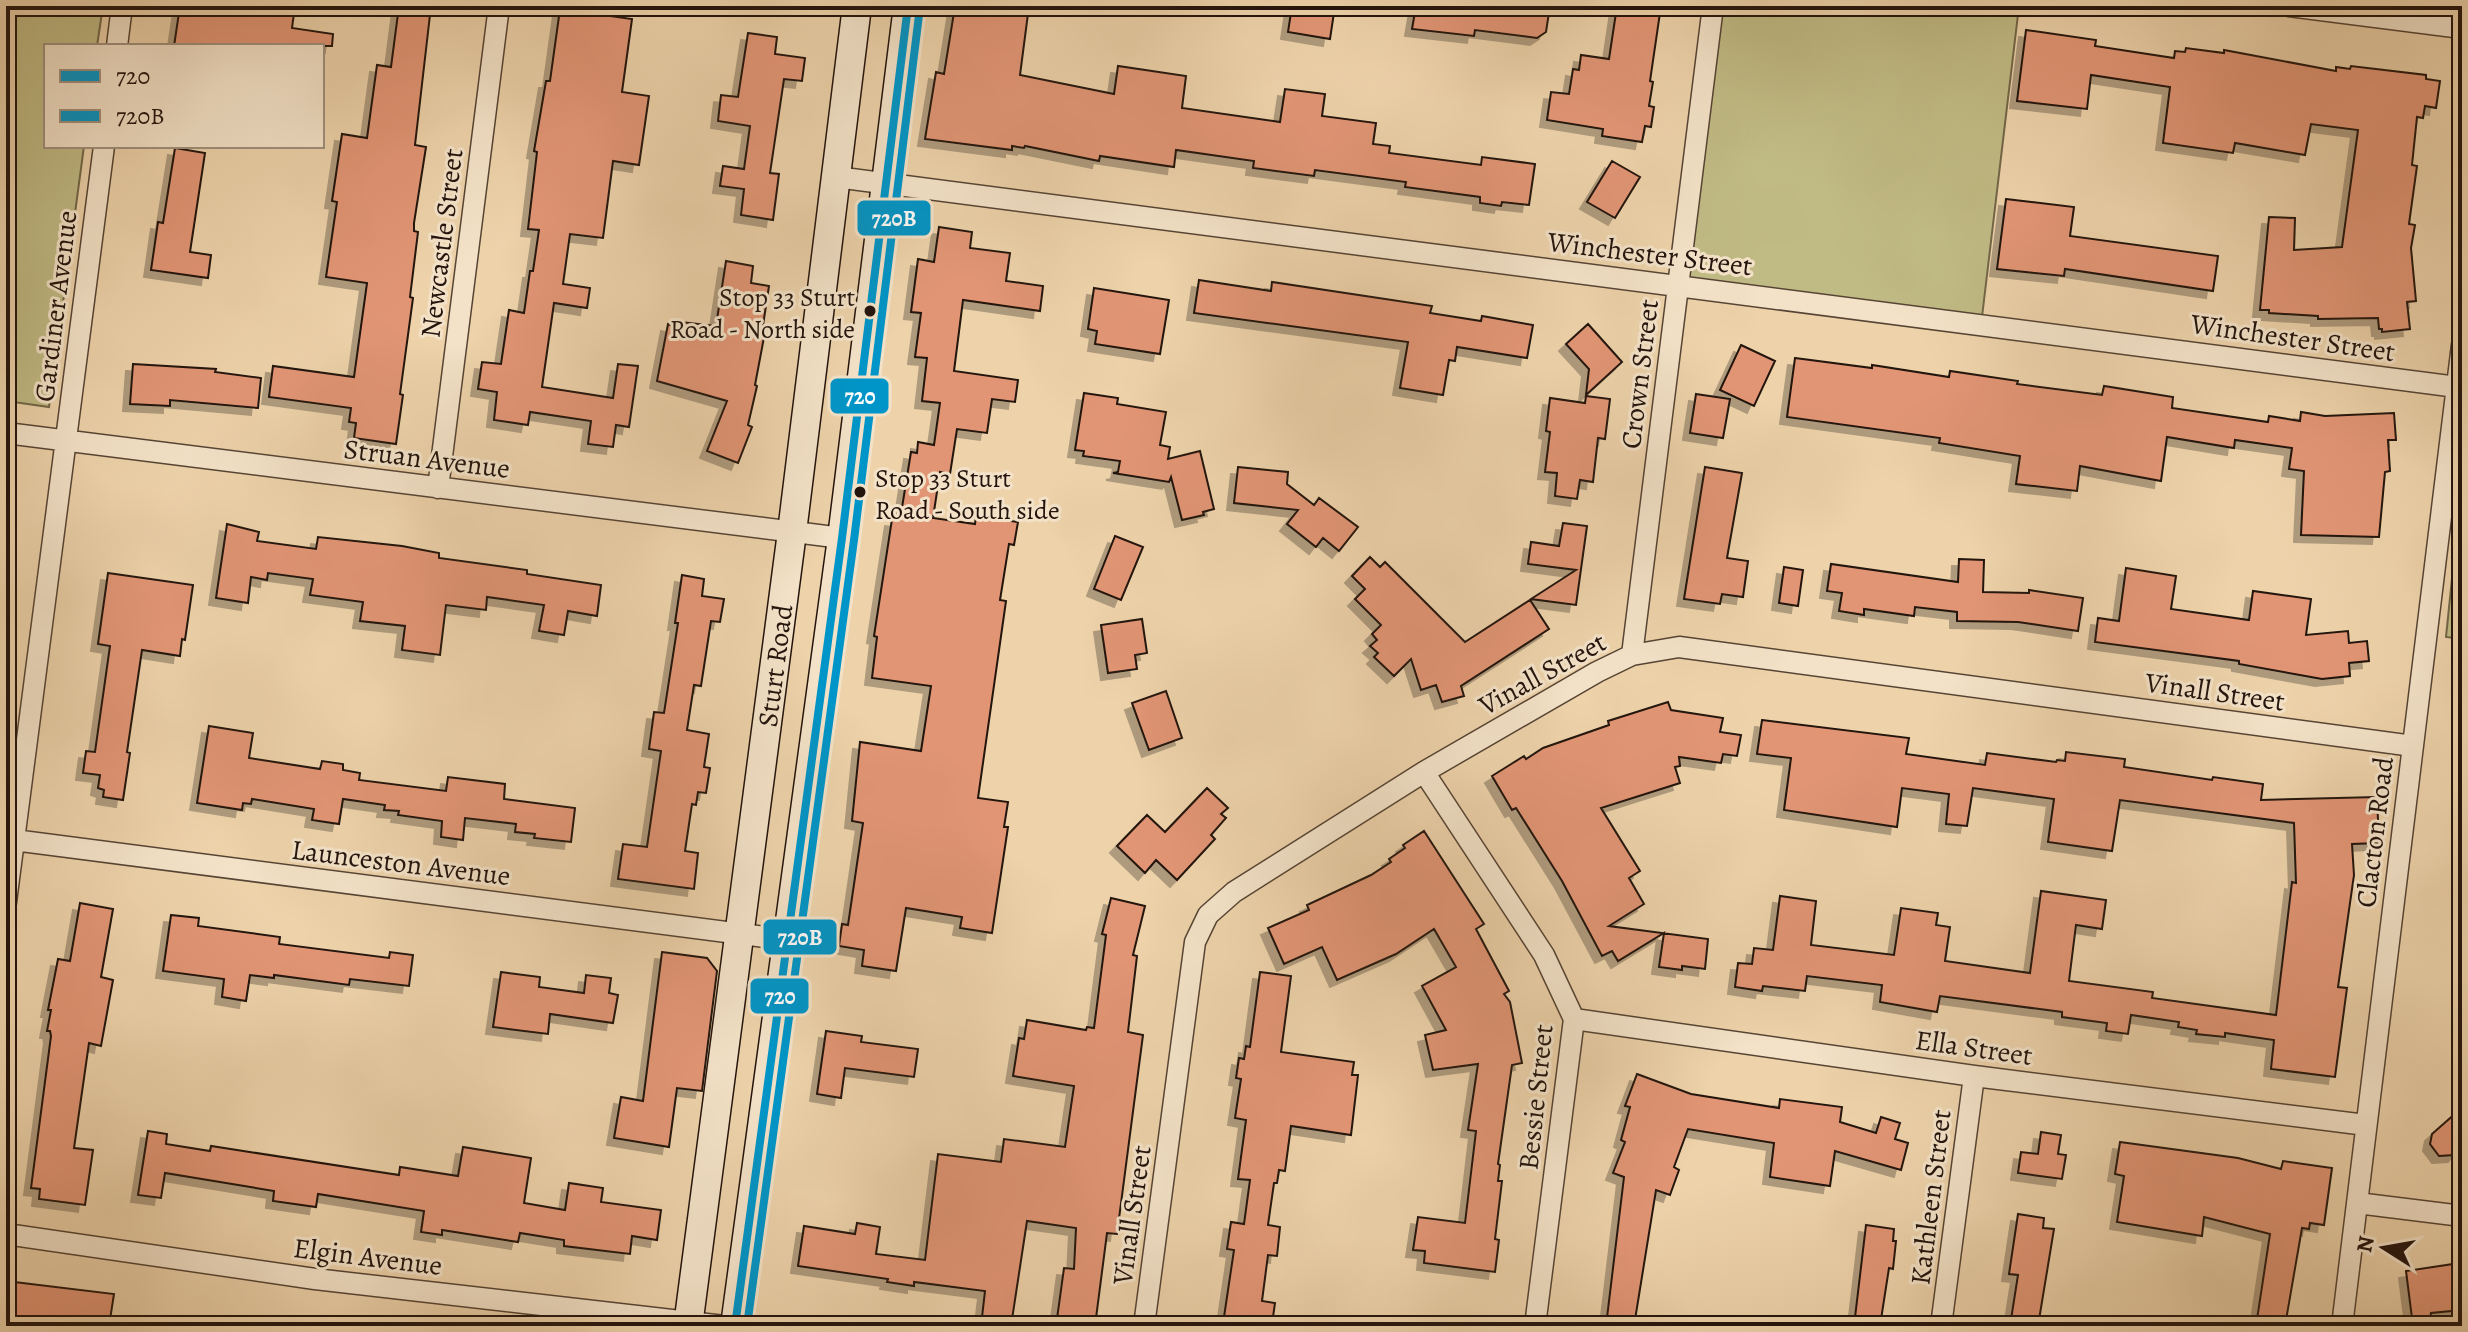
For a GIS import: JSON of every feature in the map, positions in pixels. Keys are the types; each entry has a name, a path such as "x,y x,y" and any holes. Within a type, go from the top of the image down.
{"main road":[{"name":"Sturt Road","path":"688,1324 792,532 857,6"},
{"name":"Sturt Road","path":"735,1326 842,538 908,6"}],"street":[{"path":"117,44 122,6"},
{"name":"Newcastle Street","path":"438,488 499,6"},
{"name":"Crown Street","path":"1632,655 1713,6"},
{"path":"2289,6 2462,28"},
{"name":"Gardiner Avenue","path":"6,902 10,840 104,148"},
{"name":"Winchester Street","path":"836,177 2457,387"},
{"name":"Clacton Road","path":"2342,1326 2462,345"},
{"name":"Struan Avenue","path":"6,433 842,538"},
{"name":"Vinall Street","path":"1144,1326 1195,942 1208,915 1234,892 1424,772 1632,655 1679,647 2413,746"},
{"name":"Bessie Street","path":"1424,772 1544,955 1574,1019 1535,1326"},
{"name":"Launceston Avenue","path":"10,840 788,940"},
{"name":"Ella Street","path":"1574,1019 1974,1076 2366,1125"},
{"name":"Kathleen Street","path":"1941,1326 1974,1076"},
{"path":"2357,1203 2462,1216"},
{"name":"Elgin Avenue","path":"6,1234 315,1279 724,1326"}],"shaded area":[{"path":"6,6 103,6 97,44 44,44 44,148 84,148 49,407 6,401"},
{"path":"1713,6 2019,6 1982,317 1679,279"},
{"path":"2462,481 2462,639 2446,637"}],"building":[{"path":"180,6 295,6 292,28 333,34 332,46 174,44"},
{"path":"399,6 431,6 415,145 426,147 414,223 414,231 418,232 410,297 413,298 396,444 354,438 356,423 349,422 351,408 269,397 273,366 354,377 367,283 326,277 337,202 332,201 342,134 367,138 377,65 391,67"},
{"path":"955,6 1029,6 1020,75 1114,94 1118,66 1186,76 1182,108 1280,122 1285,89 1325,94 1322,116 1376,123 1373,144 1390,146 1389,153 1481,165 1482,157 1535,164 1529,205 1480,203 1480,197 1405,187 1406,182 1315,170 1314,176 1253,168 1254,161 1176,150 1174,167 1100,156 1099,161 1025,146 1012,146 1012,150 925,139 936,72 944,74"},
{"path":"1292,6 1335,6 1330,39 1288,32"},
{"path":"1416,6 1550,6 1546,32 1537,38 1475,30 1474,36 1412,29"},
{"path":"1617,6 1661,6 1650,81 1653,82 1649,106 1654,107 1651,127 1645,126 1642,142 1602,136 1603,129 1547,120 1551,92 1569,94 1573,69 1579,70 1581,55 1609,59"},
{"path":"560,9 632,19 622,92 649,96 639,165 613,161 603,238 570,234 563,284 590,288 587,308 554,303 542,387 613,398 618,364 638,366 629,427 616,425 613,447 588,444 591,421 530,412 528,425 494,420 497,392 478,389 482,362 501,364 509,310 524,313 539,230 528,229 537,152 534,151 546,81 550,81"},
{"path":"2026,30 2096,40 2095,46 2174,58 2175,51 2185,52 2186,48 2224,53 2224,50 2336,71 2336,67 2350,69 2351,66 2426,75 2426,79 2440,81 2436,108 2425,106 2423,118 2417,117 2412,165 2417,166 2409,224 2415,225 2411,248 2416,301 2407,302 2410,329 2382,332 2378,318 2318,319 2318,316 2260,310 2269,217 2295,218 2294,250 2342,247 2358,130 2311,124 2305,155 2235,143 2233,153 2163,143 2170,87 2091,75 2087,109 2017,101"},
{"path":"748,33 777,37 775,54 805,58 802,81 784,79 770,173 779,174 773,220 741,215 744,189 720,186 723,166 744,169 750,126 718,121 721,95 738,97"},
{"path":"175,148 205,153 190,252 211,255 208,278 151,270 158,222 163,223"},
{"path":"1612,161 1640,177 1615,218 1587,202"},
{"path":"2006,199 2074,207 2070,236 2218,256 2213,291 2065,269 2064,276 1997,269"},
{"path":"939,227 972,232 970,248 1010,253 1006,281 1043,286 1040,311 963,300 954,371 1018,380 1015,402 992,399 987,433 957,429 950,474 940,472 933,518 975,524 976,516 1018,522 1014,545 1009,544 1000,600 1006,601 978,798 1008,802 1004,827 1008,827 992,933 960,928 962,917 906,908 896,971 862,966 864,950 839,946 842,924 848,925 863,823 852,821 860,742 921,751 931,686 872,678 877,637 874,636 892,519 900,520 911,452 917,453 918,442 934,445 940,403 922,401 927,358 915,357 921,313 911,312 918,259 934,262"},
{"path":"726,261 753,266 751,283 769,286 757,386 748,425 752,427 738,463 707,451 727,401 657,381 668,324 680,327 681,322 716,326"},
{"path":"1199,280 1271,291 1272,282 1432,306 1430,313 1481,321 1482,316 1533,325 1527,358 1457,347 1455,361 1449,360 1443,395 1400,388 1408,342 1194,313"},
{"path":"1094,288 1169,300 1160,354 1095,344 1097,331 1088,329"},
{"path":"1588,324 1622,362 1586,395 1589,369 1566,344"},
{"path":"1741,345 1775,361 1754,406 1720,390"},
{"path":"1795,358 1872,368 1872,365 1949,377 1950,371 2102,395 2104,386 2173,397 2172,408 2268,422 2269,416 2300,421 2301,412 2325,416 2394,413 2396,440 2388,440 2390,471 2385,472 2379,537 2301,535 2304,471 2289,469 2292,448 2235,440 2234,448 2167,437 2161,481 2080,466 2077,491 2016,484 2020,456 1939,443 1940,438 1787,417"},
{"path":"133,364 216,369 215,372 261,378 258,408 170,400 170,406 130,404"},
{"path":"1084,393 1118,398 1117,404 1166,412 1160,445 1170,447 1168,459 1200,451 1214,509 1203,512 1204,515 1182,520 1171,477 1169,482 1113,473 1118,472 1120,461 1083,456 1084,451 1075,450"},
{"path":"1696,394 1730,399 1723,438 1690,433"},
{"path":"1586,396 1610,399 1605,439 1598,438 1593,482 1580,480 1577,499 1555,496 1557,473 1545,472 1550,398 1585,403"},
{"path":"1238,467 1288,472 1287,484 1314,505 1319,498 1358,527 1339,551 1323,538 1316,547 1287,524 1298,510 1234,503"},
{"path":"1705,467 1742,473 1727,558 1748,561 1743,597 1722,594 1720,604 1684,599"},
{"path":"1563,523 1587,526 1576,605 1531,599 1576,570 1528,564 1531,542 1559,546"},
{"path":"227,524 259,532 257,541 316,549 318,537 402,546 439,553 439,558 527,570 527,574 601,585 597,616 568,611 564,635 539,631 544,605 487,597 486,610 446,605 440,655 402,650 405,626 360,621 363,602 310,595 313,579 268,573 267,580 251,577 248,603 216,598"},
{"path":"1115,536 1143,547 1121,600 1094,589"},
{"path":"1370,557 1380,567 1385,562 1465,642 1530,600 1549,629 1461,686 1464,696 1442,702 1436,685 1421,690 1411,659 1394,676 1374,657 1378,653 1370,646 1377,640 1372,634 1381,625 1355,599 1365,589 1352,576"},
{"path":"1959,559 1984,560 1983,592 2029,593 2029,590 2083,598 2078,631 2018,622 1957,621 1957,612 1915,607 1914,616 1864,609 1864,615 1839,611 1842,593 1827,591 1831,564 1958,582"},
{"path":"1784,567 1803,570 1798,606 1779,603"},
{"path":"2126,568 2176,576 2171,609 2249,620 2253,591 2311,599 2306,635 2348,631 2349,643 2367,641 2369,661 2349,663 2350,676 2322,679 2239,664 2239,661 2095,642 2098,618 2119,621"},
{"path":"108,573 193,585 180,656 142,650 123,800 103,797 104,790 98,788 100,775 83,773 86,751 95,752 110,646 98,644"},
{"path":"682,575 704,579 702,596 724,599 720,622 711,621 701,686 694,685 687,730 709,734 704,767 710,768 706,793 698,792 696,805 692,804 685,851 698,853 694,889 618,879 623,844 647,847 661,751 649,749 654,712 664,713"},
{"path":"1142,619 1147,653 1135,655 1137,669 1108,673 1101,625"},
{"path":"1166,691 1182,738 1149,750 1132,703"},
{"path":"1668,702 1671,710 1723,718 1720,732 1741,735 1737,756 1723,754 1721,763 1679,757 1680,766 1675,767 1680,783 1601,808 1640,871 1629,878 1644,904 1609,926 1664,933 1618,961 1612,951 1602,956 1562,881 1492,776 1543,748 1609,725 1608,721"},
{"path":"1762,720 1909,738 1906,754 1985,765 1987,753 2056,762 2065,761 2066,752 2125,759 2124,767 2263,784 2261,800 2377,797 2379,843 2352,844 2354,875 2338,987 2347,988 2335,1077 2271,1069 2274,1040 2225,1033 2225,1037 2196,1034 2197,1030 2178,1027 2179,1022 2131,1015 2128,1034 2106,1031 2107,1023 2062,1017 2062,1012 1940,996 1937,1012 1880,1002 1882,985 1807,976 1805,991 1763,986 1762,991 1735,987 1738,963 1752,964 1754,948 1773,950 1780,896 1816,901 1811,945 1894,955 1901,908 1938,913 1936,925 1950,927 1945,961 2030,973 2041,891 2106,900 2102,929 2076,925 2069,981 2153,992 2152,998 2276,1015 2292,882 2296,883 2294,823 2120,800 2112,851 2048,842 2054,799 1973,788 1967,826 1946,824 1949,794 1902,788 1897,827 1784,810 1791,758 1757,754"},
{"path":"209,726 253,733 249,758 320,769 322,761 343,764 343,770 360,773 359,780 446,791 448,777 505,784 504,799 575,808 571,842 534,838 535,834 515,832 516,824 465,818 463,840 441,837 442,821 398,815 399,811 384,810 385,805 343,799 339,824 312,820 314,809 252,799 251,804 243,803 242,810 197,803"},
{"path":"1207,788 1228,808 1221,814 1226,818 1211,835 1215,839 1177,880 1156,860 1145,873 1117,846 1147,815 1165,832"},
{"path":"1424,831 1484,924 1476,929 1509,991 1504,994 1510,1002 1522,1063 1512,1065 1498,1164 1498,1181 1502,1181 1495,1239 1499,1240 1495,1272 1424,1263 1425,1251 1413,1250 1418,1217 1465,1223 1476,1131 1468,1130 1478,1064 1433,1070 1425,1035 1446,1030 1422,986 1456,967 1434,929 1396,954 1337,980 1322,947 1284,964 1268,928 1309,910 1307,905 1371,875 1391,862 1389,859 1405,848 1403,845"},
{"path":"1111,898 1145,906 1133,955 1137,956 1128,1032 1143,1035 1117,1234 1107,1233 1095,1326 1056,1326 1064,1268 1074,1269 1076,1228 1027,1221 1011,1326 981,1326 985,1291 914,1282 914,1286 887,1282 888,1279 798,1266 804,1226 855,1234 857,1223 880,1227 876,1254 925,1260 938,1154 1001,1162 1004,1139 1065,1147 1074,1086 1013,1076 1019,1038 1024,1039 1027,1020 1086,1030 1087,1027 1094,1028 1106,935 1102,934"},
{"path":"80,903 113,909 101,977 113,980 101,1046 89,1043 74,1148 93,1150 85,1205 39,1199 40,1189 31,1188 51,1036 47,1031 51,1010 48,1010 58,959 70,961"},
{"path":"171,915 199,918 198,926 280,937 279,944 389,958 390,952 413,955 409,986 350,979 349,985 274,975 274,978 250,975 246,1001 222,997 224,979 163,971"},
{"path":"1664,933 1708,939 1705,969 1659,967"},
{"path":"662,952 707,958 717,971 702,1091 677,1088 669,1147 614,1138 621,1097 643,1101"},
{"path":"501,972 540,977 539,987 584,993 586,975 611,978 609,993 618,995 613,1023 550,1014 548,1034 493,1027"},
{"path":"1260,972 1291,976 1281,1052 1354,1062 1352,1075 1358,1075 1351,1135 1291,1126 1285,1171 1279,1170 1277,1183 1274,1183 1268,1225 1280,1227 1277,1256 1268,1255 1262,1301 1275,1303 1272,1324 1224,1317 1234,1250 1227,1249 1231,1222 1244,1224 1250,1180 1238,1179 1246,1120 1235,1118 1241,1079 1236,1078 1239,1058 1244,1059 1246,1046 1250,1047"},
{"path":"826,1031 862,1036 861,1042 918,1049 914,1077 845,1068 841,1098 817,1094"},
{"path":"1637,1074 1691,1094 1779,1108 1780,1099 1842,1107 1840,1122 1876,1133 1881,1117 1900,1123 1895,1139 1908,1143 1901,1170 1835,1151 1830,1186 1770,1177 1774,1143 1688,1129 1674,1167 1679,1170 1670,1195 1656,1190 1634,1326 1606,1326 1624,1177 1613,1173 1625,1142 1621,1140 1630,1107 1625,1106"},
{"path":"2457,1112 2462,1146 2455,1155 2439,1156 2430,1144 2432,1134"},
{"path":"148,1131 167,1134 166,1144 210,1151 211,1146 399,1175 400,1167 458,1176 463,1147 531,1158 524,1203 565,1210 569,1183 603,1188 601,1202 661,1210 657,1240 632,1236 630,1254 564,1246 564,1240 520,1233 518,1242 442,1230 442,1235 421,1232 424,1211 318,1194 316,1207 273,1201 274,1191 165,1173 161,1198 138,1195"},
{"path":"2041,1132 2061,1135 2058,1154 2066,1155 2062,1179 2018,1173 2021,1152 2038,1154"},
{"path":"2120,1142 2238,1158 2281,1169 2283,1161 2332,1168 2324,1225 2310,1223 2309,1229 2302,1228 2285,1326 2256,1326 2270,1234 2204,1217 2202,1236 2117,1222 2124,1176 2115,1174"},
{"path":"2018,1214 2044,1218 2043,1228 2054,1229 2038,1326 2010,1326 2018,1275 2009,1274"},
{"path":"1866,1225 1894,1229 1893,1241 1896,1241 1880,1326 1854,1326"},
{"path":"2460,1263 2462,1310 2431,1313 2429,1326 2413,1326 2406,1271"},
{"path":"6,1281 114,1294 109,1326 38,1323 37,1326 6,1326"}],"transit line":[{"name":"720","path":"735,1326 842,538 908,6"},
{"name":"720B","path":"747,1326 854,540 920,7"}],"place":[{"name":"Stop 33 Sturt Road - North side","path":"870,311"},
{"name":"Stop 33 Sturt Road - South side","path":"860,492"}]}
